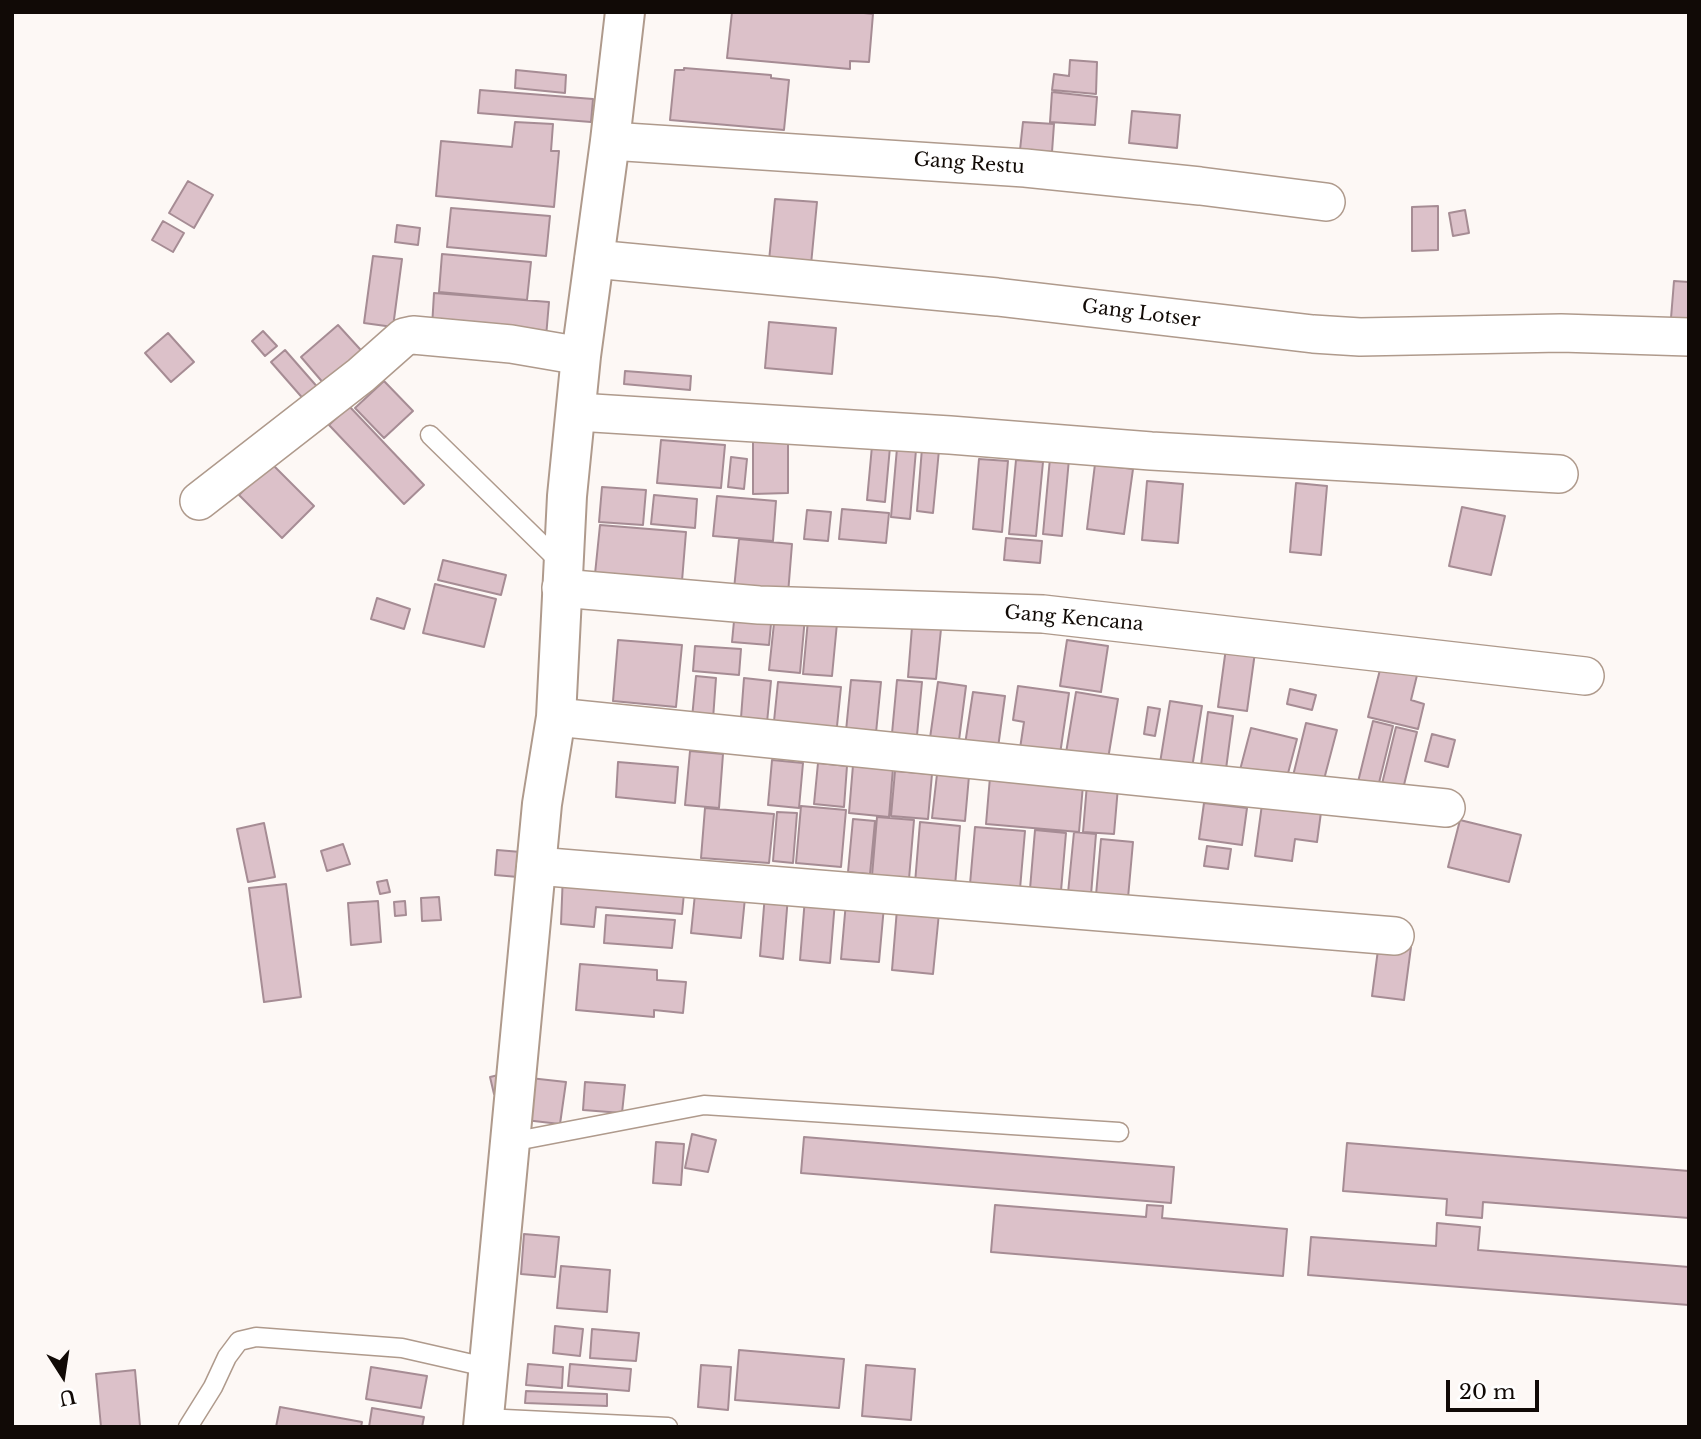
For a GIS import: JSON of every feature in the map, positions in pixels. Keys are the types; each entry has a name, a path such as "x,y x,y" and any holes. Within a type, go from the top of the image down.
{"main road":[{"path":"484,1422 542,804 556,717 567,496 581,356 625,12"}],"street":[{"name":"Gang Restu","path":"610,141 1025,168 1326,202"},
{"name":"Gang Lotser","path":"594,258 997,297 1313,334 1360,337 1561,333 1689,337"},
{"path":"199,501 361,375 404,337 413,335 511,344 581,356"},
{"path":"577,412 950,435 1151,451 1559,474"},
{"name":"Gang Kencana","path":"562,576 759,605 1043,614 1585,676"},
{"path":"556,717 1446,808"},
{"path":"536,866 1395,936"}],"lane":[{"path":"430,435 562,576"},
{"path":"511,1142 704,1105 1119,1132"},
{"path":"188,1427 213,1387 227,1357 239,1341 256,1336 402,1348 490,1368"},
{"path":"484,1422 668,1427"}],"building":[{"path":"732,12 873,14 869,62 850,61 850,69 727,58"},
{"path":"1070,60 1097,62 1096,94 1052,90 1054,74 1069,76"},
{"path":"684,68 771,75 771,78 789,80 784,130 670,120 675,70"},
{"path":"516,70 566,75 565,93 515,88"},
{"path":"480,90 593,99 591,122 478,113"},
{"path":"1052,92 1097,97 1095,125 1050,122"},
{"path":"1132,111 1180,115 1177,148 1129,143"},
{"path":"515,122 553,124 551,151 559,151 554,207 436,196 441,141 512,147"},
{"path":"1023,122 1054,124 1052,152 1020,150"},
{"path":"188,181 213,195 194,228 169,213"},
{"path":"775,199 817,202 810,275 768,271"},
{"path":"1438,206 1438,250 1412,251 1412,207"},
{"path":"451,208 550,216 546,256 447,247"},
{"path":"1465,210 1469,233 1453,236 1449,213"},
{"path":"163,221 184,233 173,252 152,240"},
{"path":"397,225 420,228 418,245 395,242"},
{"path":"442,254 531,262 527,300 439,292"},
{"path":"373,256 402,259 393,327 364,323"},
{"path":"1674,281 1689,282 1689,319 1671,318"},
{"path":"434,293 549,302 546,337 432,327"},
{"path":"769,322 836,328 832,374 765,368"},
{"path":"338,325 369,359 331,392 301,357"},
{"path":"263,331 277,346 265,356 252,341"},
{"path":"168,333 194,362 171,382 145,353"},
{"path":"285,350 327,398 313,410 271,362"},
{"path":"625,371 691,376 690,390 624,384"},
{"path":"384,381 413,411 384,438 355,408"},
{"path":"349,406 424,485 404,504 329,425"},
{"path":"753,437 788,437 788,493 753,494"},
{"path":"661,440 725,445 721,488 657,483"},
{"path":"872,446 890,447 885,502 867,500"},
{"path":"897,448 916,450 910,519 891,517"},
{"path":"922,448 939,450 933,513 917,511"},
{"path":"731,457 747,459 744,489 728,487"},
{"path":"1050,458 1069,459 1062,536 1043,534"},
{"path":"979,459 1008,461 1002,532 973,529"},
{"path":"1016,460 1043,462 1036,536 1009,534"},
{"path":"271,463 314,506 282,538 239,495"},
{"path":"1095,464 1133,469 1124,534 1087,529"},
{"path":"1147,481 1183,484 1178,543 1142,540"},
{"path":"1296,483 1327,486 1321,555 1290,552"},
{"path":"602,487 646,490 643,525 599,522"},
{"path":"654,495 697,499 695,528 651,524"},
{"path":"717,496 776,501 773,541 713,536"},
{"path":"1462,507 1505,516 1491,575 1449,566"},
{"path":"842,509 889,513 886,543 839,539"},
{"path":"807,510 831,512 828,541 804,539"},
{"path":"600,525 686,532 682,581 595,574"},
{"path":"1006,538 1042,541 1040,563 1004,560"},
{"path":"739,539 792,544 788,594 734,589"},
{"path":"443,560 506,575 501,595 438,580"},
{"path":"435,584 496,599 484,647 423,633"},
{"path":"377,598 410,609 404,629 371,619"},
{"path":"775,614 805,617 800,673 769,670"},
{"path":"808,620 837,623 832,676 803,674"},
{"path":"734,621 771,624 769,645 732,642"},
{"path":"912,627 941,629 936,679 908,677"},
{"path":"618,640 682,645 676,707 613,701"},
{"path":"1067,640 1108,646 1101,692 1060,686"},
{"path":"695,646 741,649 739,675 693,671"},
{"path":"1226,648 1255,652 1247,711 1218,707"},
{"path":"1383,658 1419,667 1411,700 1424,704 1418,729 1368,717"},
{"path":"696,676 716,678 713,719 692,718"},
{"path":"744,678 771,681 766,733 740,731"},
{"path":"851,680 881,682 875,743 845,741"},
{"path":"897,680 922,682 916,746 891,744"},
{"path":"778,682 841,687 836,736 773,731"},
{"path":"938,682 966,686 958,748 929,745"},
{"path":"1018,686 1069,693 1059,761 1019,755 1024,722 1013,720"},
{"path":"1290,689 1316,695 1312,710 1287,704"},
{"path":"973,692 1005,696 997,755 964,751"},
{"path":"1076,692 1118,699 1107,765 1065,759"},
{"path":"1170,701 1202,706 1192,768 1160,763"},
{"path":"1148,707 1160,709 1155,736 1144,734"},
{"path":"1208,712 1233,716 1226,769 1201,765"},
{"path":"1373,721 1393,726 1377,791 1357,786"},
{"path":"1306,723 1337,730 1322,787 1292,780"},
{"path":"1396,727 1417,732 1401,797 1380,792"},
{"path":"1251,728 1297,739 1286,781 1240,770"},
{"path":"1432,734 1455,740 1448,767 1425,761"},
{"path":"690,751 723,754 719,808 685,805"},
{"path":"772,760 803,763 799,808 768,805"},
{"path":"618,762 678,767 675,803 616,797"},
{"path":"818,763 847,766 844,807 814,804"},
{"path":"853,765 893,768 889,817 849,813"},
{"path":"895,771 932,774 928,819 891,816"},
{"path":"937,774 969,776 965,821 932,818"},
{"path":"990,777 1083,785 1079,832 986,824"},
{"path":"1087,784 1118,787 1114,834 1083,832"},
{"path":"1263,797 1322,805 1317,842 1295,839 1292,861 1255,856"},
{"path":"1204,803 1247,808 1242,845 1199,839"},
{"path":"801,806 846,810 841,867 796,863"},
{"path":"705,808 774,814 769,863 701,858"},
{"path":"777,812 797,813 793,863 773,861"},
{"path":"877,817 914,820 909,879 872,876"},
{"path":"853,819 875,821 870,874 848,872"},
{"path":"1460,820 1521,835 1509,882 1448,867"},
{"path":"920,822 960,826 955,886 915,883"},
{"path":"264,823 275,877 248,882 237,829"},
{"path":"975,827 1025,831 1020,889 970,884"},
{"path":"1035,830 1066,833 1061,891 1030,889"},
{"path":"1074,832 1096,834 1091,895 1068,893"},
{"path":"1101,839 1133,842 1128,898 1096,895"},
{"path":"343,844 350,864 327,871 321,851"},
{"path":"1207,846 1231,849 1228,869 1204,866"},
{"path":"497,850 521,852 518,877 495,875"},
{"path":"563,873 685,883 682,914 596,907 594,927 561,924"},
{"path":"387,880 390,892 380,894 377,882"},
{"path":"286,884 301,997 264,1002 249,888"},
{"path":"695,894 745,898 741,938 691,933"},
{"path":"765,894 788,896 783,959 760,956"},
{"path":"439,897 441,920 422,921 421,898"},
{"path":"805,898 835,901 830,963 800,960"},
{"path":"378,901 381,942 351,945 348,903"},
{"path":"405,901 406,915 395,916 394,902"},
{"path":"846,902 884,906 879,962 841,959"},
{"path":"897,909 939,913 933,974 892,970"},
{"path":"606,915 675,920 672,948 604,943"},
{"path":"1379,942 1411,947 1404,1000 1372,996"},
{"path":"580,964 657,970 657,980 686,982 683,1013 654,1010 654,1017 576,1010"},
{"path":"507,1073 512,1090 494,1094 490,1077"},
{"path":"530,1078 566,1082 560,1124 525,1120"},
{"path":"585,1082 625,1085 622,1113 583,1110"},
{"path":"692,1134 716,1140 708,1172 685,1168"},
{"path":"804,1137 1174,1167 1171,1203 801,1173"},
{"path":"656,1142 684,1144 681,1185 653,1183"},
{"path":"1347,1143 1689,1171 1689,1218 1483,1202 1482,1218 1446,1215 1447,1199 1343,1191"},
{"path":"995,1205 1146,1217 1147,1205 1163,1206 1162,1218 1287,1229 1283,1276 991,1252"},
{"path":"1437,1223 1480,1227 1478,1250 1689,1267 1689,1305 1308,1275 1311,1237 1436,1246"},
{"path":"524,1234 559,1237 555,1277 521,1274"},
{"path":"561,1266 610,1270 607,1312 557,1308"},
{"path":"555,1326 583,1329 580,1356 553,1353"},
{"path":"592,1329 639,1333 636,1361 590,1358"},
{"path":"739,1350 844,1359 839,1408 735,1400"},
{"path":"528,1364 563,1367 562,1388 526,1385"},
{"path":"570,1364 631,1369 629,1391 568,1386"},
{"path":"701,1365 731,1367 728,1410 698,1407"},
{"path":"866,1365 915,1369 911,1420 862,1416"},
{"path":"371,1367 427,1376 421,1408 366,1399"},
{"path":"135,1370 140,1426 101,1427 96,1374"},
{"path":"526,1391 607,1394 607,1406 525,1403"},
{"path":"280,1407 362,1422 361,1427 276,1427"},
{"path":"372,1408 424,1417 422,1427 369,1427"}]}
